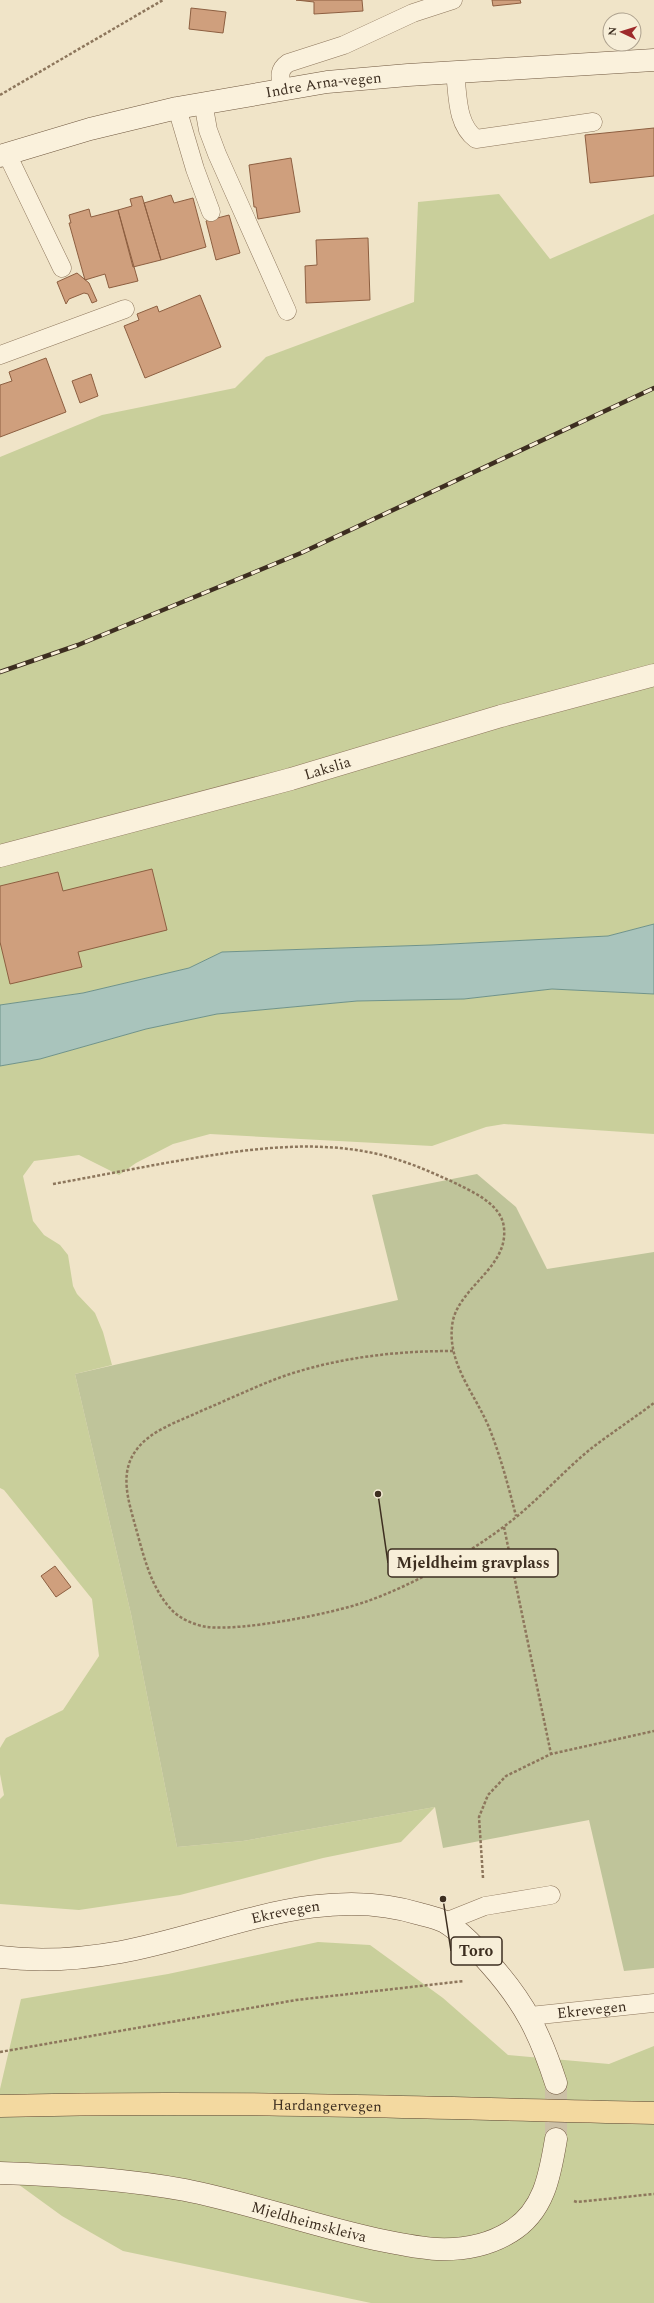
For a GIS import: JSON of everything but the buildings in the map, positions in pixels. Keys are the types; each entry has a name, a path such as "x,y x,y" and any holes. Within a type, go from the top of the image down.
{"main road":[{"name":"Indre Arna-vegen","path":"4,155 90,129 202,102 327,82 455,72 654,60"},
{"name":"Lakslia","path":"0,856 291,779 501,716 654,676"},
{"name":"Ekrevegen","path":"0,1957 69,1959 121,1952 293,1909 349,1903 400,1907 445,1922 479,1952 499,1974 530,2016 545,2048 556,2083"},
{"name":"Hardangervegen","path":"0,2106 70,2104 343,2106 654,2114"},
{"name":"Mjeldheimskleiva","path":"0,2173 104,2180 186,2190 353,2234 437,2249 486,2243 510,2233 522,2224 537,2207 546,2189 556,2139"}],"lane":[{"path":"282,89 279,74 282,67 288,62 344,45 413,13 454,0"},
{"path":"455,72 461,122 476,139 593,122"},
{"path":"202,102 208,130 217,154 287,311"},
{"path":"177,108 195,169 211,212"},
{"path":"4,155 62,268"},
{"path":"0,355 125,309"},
{"path":"445,1922 484,1906 551,1895"},
{"name":"Ekrevegen","path":"530,2016 654,2003"}],"path":[{"path":"0,95 163,0"},
{"path":"53,1184 205,1156 260,1148 306,1146 344,1148 381,1155 421,1167 468,1189 493,1205 501,1217 504,1228 503,1242 498,1258 458,1306 453,1321 453,1350 466,1382 487,1423 501,1460 516,1516"},
{"path":"453,1350 408,1351 360,1357 288,1374 180,1421 150,1436 138,1448 127,1466 126,1480 130,1507 143,1553 157,1590 170,1610 186,1621 207,1627 236,1627 301,1617 365,1602 434,1571 504,1526 592,1448 654,1403"},
{"path":"504,1526 552,1754"},
{"path":"484,1906 479,1817 488,1795 506,1776 552,1754 654,1731"},
{"path":"0,2052 296,2000 454,1983 499,1974"},
{"path":"546,2189 577,2202 654,2194"}],"green space":[{"path":"499,194 550,259 654,214 654,924 608,936 431,945 222,952 189,968 83,993 0,1005 0,457 102,415 235,388 266,357 414,302 418,202"},
{"path":"552,989 654,994 654,1134 504,1124 486,1127 432,1146 210,1134 173,1144 136,1163 119,1175 79,1155 34,1161 23,1176 33,1221 44,1235 60,1245 68,1255 73,1286 77,1294 95,1313 103,1332 112,1365 75,1374 131,1614 177,1847 243,1841 435,1807 401,1842 323,1858 180,1895 79,1910 0,1904 0,1799 4,1795 0,1774 0,1748 6,1738 63,1710 99,1656 92,1599 4,1490 0,1488 0,1066 40,1059 146,1029 217,1014 357,1001 464,999"},
{"path":"477,1174 516,1207 547,1269 654,1252 654,1968 624,1971 589,1820 443,1848 435,1807 243,1841 177,1847 131,1614 75,1374 398,1300 372,1195"},
{"path":"318,1942 370,1945 443,1998 508,2055 609,2064 654,2046 654,2303 371,2303 123,2251 62,2216 0,2171 0,2089 21,1999 168,1974"}],"water":[{"path":"654,924 654,994 552,989 464,999 357,1001 217,1014 146,1029 40,1059 0,1066 0,1005 83,993 189,968 222,952 431,945 608,936"}],"tunnel":[{"path":"556,2083 556,2139"}],"railway":[{"path":"0,672 78,645 301,553 654,388"}],"place":[{"name":"Mjeldheim gravplass","path":"378,1494"},
{"name":"Toro","path":"443,1899"}]}
